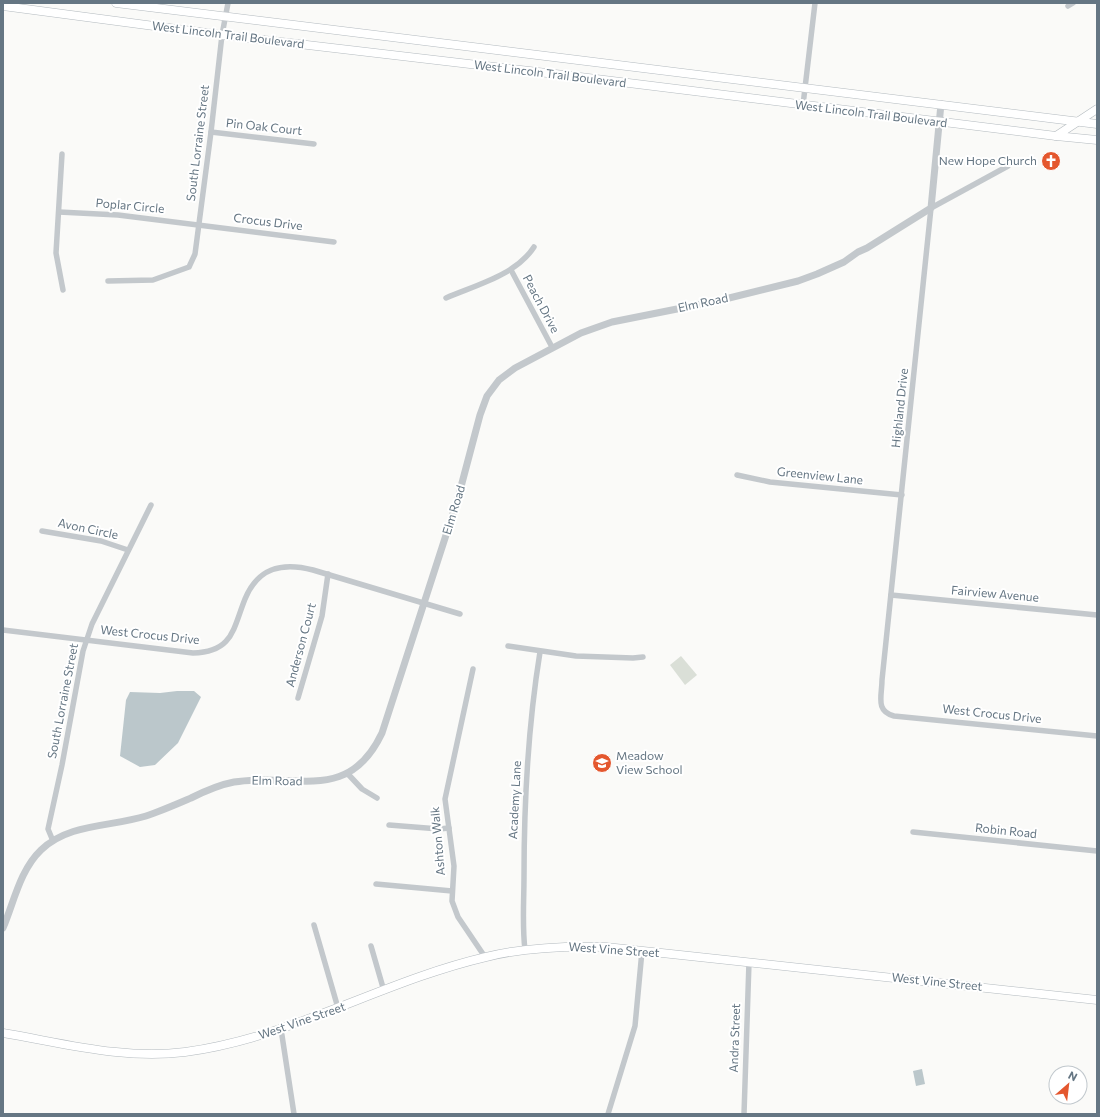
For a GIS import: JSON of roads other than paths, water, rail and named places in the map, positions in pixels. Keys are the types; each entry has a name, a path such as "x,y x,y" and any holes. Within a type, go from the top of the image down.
{"main road":[{"name":"West Lincoln Trail Boulevard","path":"116,3 1097,124"},
{"name":"West Lincoln Trail Boulevard","path":"7,5 222,35 1097,140"},
{"path":"1056,136 1097,109"},
{"name":"West Vine Street","path":"3,1033 82,1048 113,1052 154,1054 202,1050 281,1029 432,973 485,957 525,950 576,946 606,947 1097,1000"}],"street":[{"name":"South Lorraine Street","path":"108,281 153,280 189,267 195,254 222,35 228,3"},
{"path":"803,105 815,3"},
{"name":"Highland Drive","path":"885,713 881,706 891,595 941,104"},
{"name":"Pin Oak Court","path":"211,132 314,144"},
{"path":"62,154 56,253 63,290"},
{"name":"Elm Road","path":"3,927 27,869 40,850 52,841 68,833 147,816 211,788 232,782 262,779 306,782 321,781 339,777 358,766 368,756 382,733 458,498 480,415 488,396 498,380 506,373 552,347 581,333 612,322 769,289 817,274 844,262 931,208 1008,166"},
{"name":"Poplar Circle","path":"59,212 118,215 198,224"},
{"name":"Crocus Drive","path":"198,224 334,242"},
{"path":"446,298 511,270 529,254 534,247"},
{"name":"Peach Drive","path":"511,270 552,347"},
{"name":"Greenview Lane","path":"737,475 770,482 902,495"},
{"name":"South Lorraine Street","path":"52,841 48,829 86,640 128,550 151,505"},
{"name":"Avon Circle","path":"42,531 101,541 128,550"},
{"name":"West Crocus Drive","path":"3,630 193,653 208,651 222,645 232,634 245,599 256,580 267,571 282,566 305,568 328,574 460,614"},
{"name":"Anderson Court","path":"298,698 322,616 328,574"},
{"name":"Fairview Avenue","path":"891,595 1097,615"},
{"path":"508,646 540,652 576,656 644,657"},
{"name":"Academy Lane","path":"525,950 525,796 531,725 540,652"},
{"name":"Ashton Walk","path":"473,669 445,799 454,866 452,901 458,917 485,957"},
{"name":"West Crocus Drive","path":"885,713 894,716 1097,736"},
{"path":"347,773 362,789 377,798"},
{"path":"389,825 439,829 449,828"},
{"name":"Robin Road","path":"913,832 1097,851"},
{"path":"376,884 452,891"},
{"path":"314,925 338,1008"},
{"path":"371,946 384,990"},
{"path":"608,1114 635,1026 642,951"},
{"name":"Andra Street","path":"744,1114 749,962"},
{"path":"281,1029 294,1114"}],"place":[{"name":"New Hope Church","path":"1051,161"},
{"name":"Meadow View School","path":"602,763"}]}
